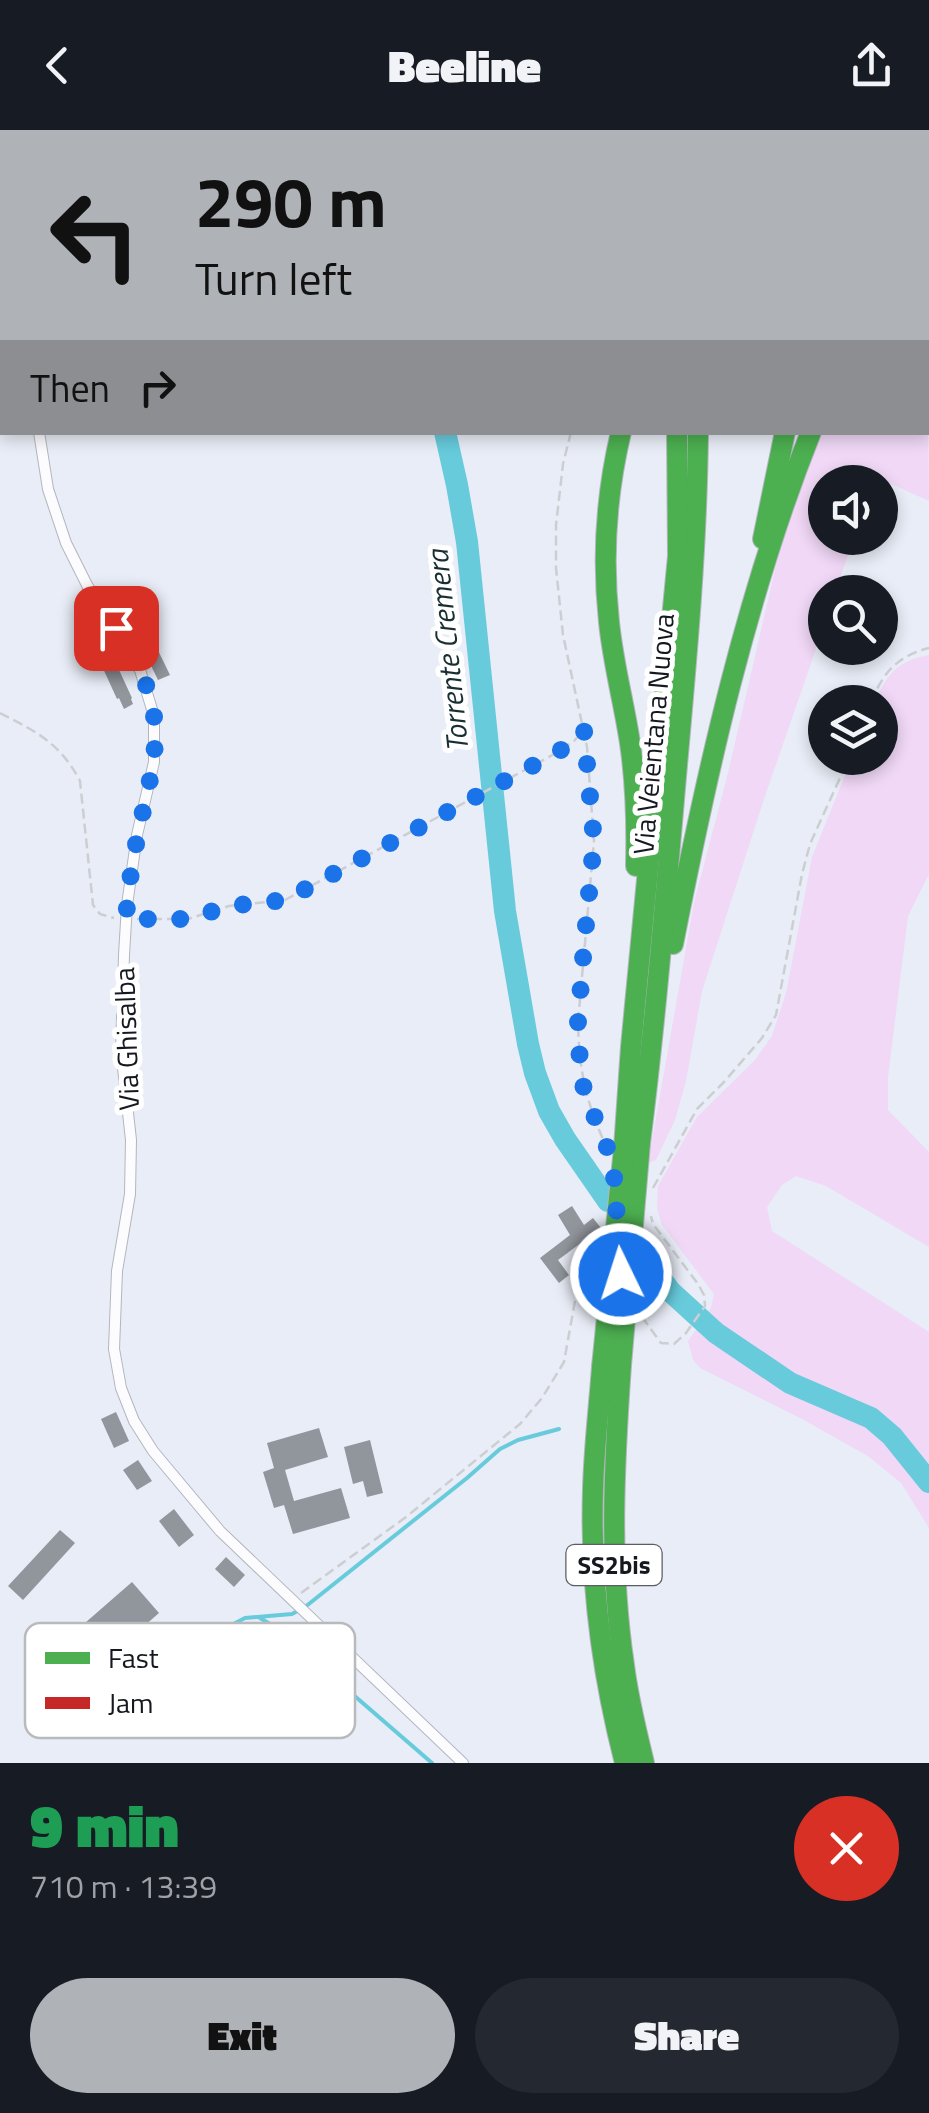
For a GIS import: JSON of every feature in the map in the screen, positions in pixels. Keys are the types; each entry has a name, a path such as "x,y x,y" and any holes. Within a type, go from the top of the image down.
{"highway":[{"path":"620,435 606,508 604,547 609,624 629,732 638,822 631,1047"},
{"path":"631,1047 678,556 677,435"},
{"name":"Via Veientana Nuova","path":"654,1040 691,606 698,435"},
{"path":"754,600 784,435"},
{"path":"654,1040 699,814 754,600 811,435"},
{"name":"SS2bis","path":"624,1147 654,1040"},
{"name":"SS2bis","path":"631,1047 612,1366 614,1570 624,1668 644,1763"},
{"name":"SS2bis","path":"612,1366 594,1474 596,1567 605,1670 625,1763"}],"street":[{"name":"Via Ghisalba","path":"39,435 48,489 66,543 140,670 154,716 154,762 126,919 121,1050 130,1140 130,1194 116,1270 114,1349 121,1388 140,1431 164,1466 220,1531 315,1623"},
{"name":"Via Ghisalba","path":"355,1661 463,1763"}],"path":[{"path":"570,435 556,525 556,568 564,635 584,730 594,841 579,1003 579,1050 584,1091 624,1147"},
{"path":"880,685 890,667 929,648"},
{"path":"0,714 39,733 71,763 80,781 93,904 100,914 126,919 188,919 229,906 285,900 558,752 584,730"},
{"path":"642,1318 661,1343 674,1344 705,1306 698,1284 653,1224 650,1213"}],"shaded area":[{"path":"820,435 928,435 929,501 898,487 898,465 809,465"},
{"path":"808,468 808,555 848,555 841,575 808,575 810,665 702,991 675,1120 656,1160 648,1163 694,903 778,557"},
{"path":"929,655 929,874 908,916 888,1077 888,1110 929,1152 929,1247 826,1186 796,1176 782,1185 767,1207 772,1231 929,1332 929,1528 901,1483 868,1456 700,1368 693,1360 688,1341 711,1308 714,1294 662,1225 657,1208 658,1186 697,1117 755,1060 772,1036 786,993 812,857 845,775 898,775 898,685 883,685 909,661"}],"building":[{"path":"152,638 170,675 158,680 140,643"},
{"path":"114,659 132,698 133,704 124,709 101,664"},
{"path":"572,1206 584,1225 593,1218 601,1228 558,1260 569,1275 559,1283 540,1258 570,1235 558,1215"},
{"path":"116,1412 129,1441 114,1448 101,1419"},
{"path":"319,1428 328,1457 285,1470 294,1501 341,1488 350,1518 293,1534 284,1505 274,1508 263,1472 274,1468 267,1443"},
{"path":"370,1440 383,1493 367,1497 363,1481 353,1484 344,1447"},
{"path":"138,1460 152,1481 137,1490 123,1470"},
{"path":"174,1509 194,1535 179,1547 159,1521"},
{"path":"60,1530 75,1543 23,1600 8,1586"},
{"path":"226,1557 245,1575 234,1587 215,1569"},
{"path":"132,1582 159,1613 148,1623 85,1623"}],"waterway":[{"name":"Torrente Cremera","path":"446,435 467,542 505,911 528,1044 549,1111 608,1201"},
{"name":"Torrente Cremera","path":"640,1250 670,1291 716,1333 790,1383 871,1418 892,1436 929,1482"},
{"path":"235,1623 245,1618 292,1614 305,1607 500,1449 559,1429"},
{"path":"260,1618 268,1623"},
{"path":"355,1696 432,1763"}],"traffic: fast":[{"path":"620,435 609,503 606,574 611,637 632,758 636,866"},
{"path":"624,1148 678,556 677,435"},
{"path":"640,1143 688,640 698,435"},
{"path":"763,539 784,435"},
{"path":"673,944 730,685 767,557 810,435"},
{"path":"621,1365 640,1143"},
{"path":"602,1367 624,1148"},
{"path":"621,1365 615,1478 616,1590 626,1677 644,1763"},
{"path":"602,1367 594,1474 594,1559 604,1662 625,1763"}],"route":[{"path":"116,628 146,686 155,739 126,919 188,919 229,906 285,900 558,752 584,730 594,841 578,1022 579,1050 584,1091 613,1162 621,1274"}]}
